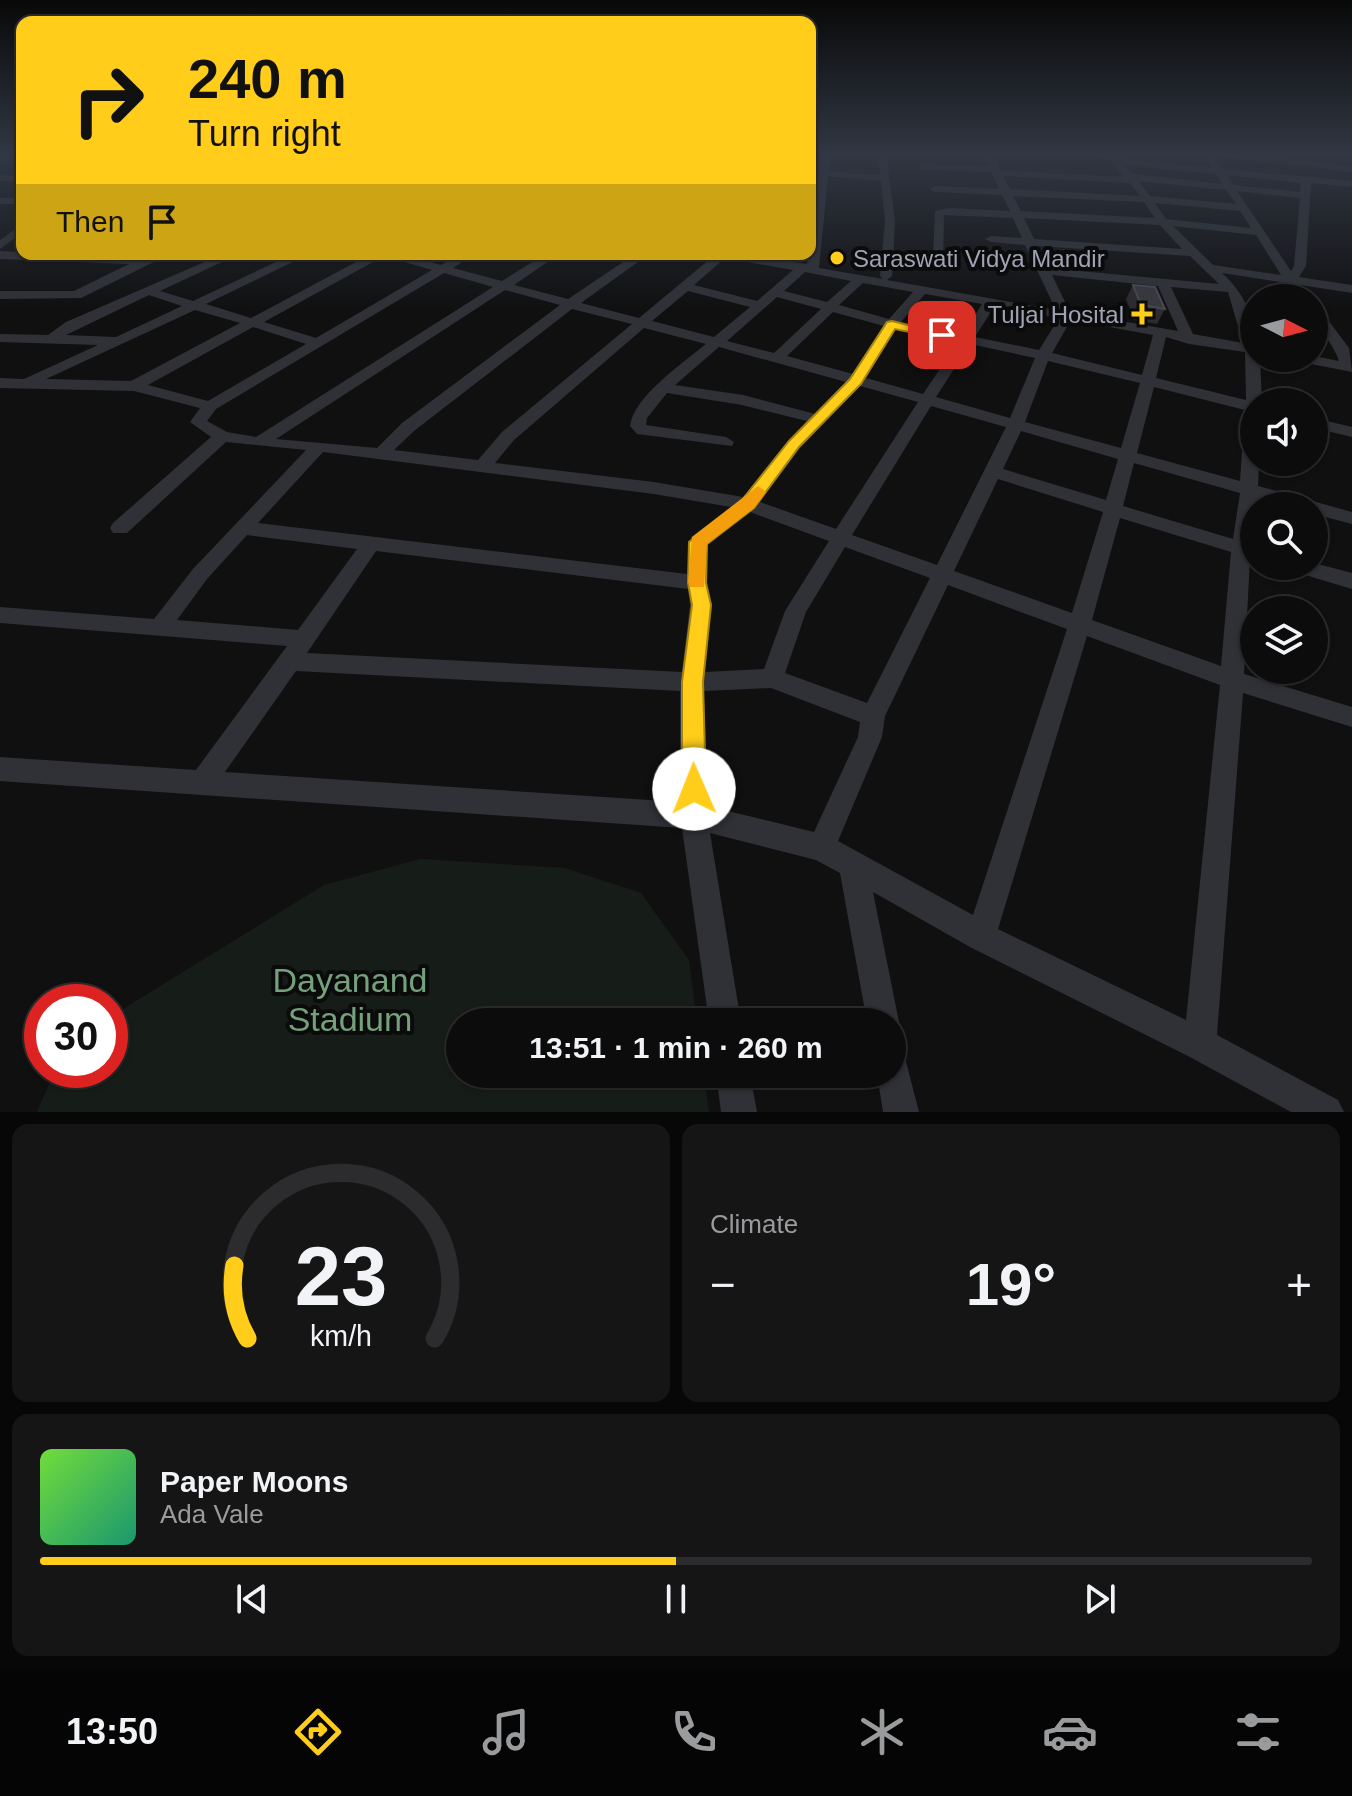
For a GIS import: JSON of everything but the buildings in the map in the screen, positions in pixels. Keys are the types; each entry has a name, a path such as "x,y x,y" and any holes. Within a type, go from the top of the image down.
{"street":[{"path":"885,284 889,205"},
{"path":"1013,205 1066,317"},
{"path":"1150,205 1193,253 1236,293 1240,313"},
{"path":"1208,205 1241,208"},
{"path":"1239,205 1294,284"},
{"path":"1291,280 1300,266 1303,205"},
{"path":"887,264 939,263 939,216 942,212 1163,222 1258,232"},
{"path":"0,246 16,231"},
{"path":"991,239 1193,253"},
{"path":"122,260 147,261"},
{"path":"53,338 71,325 219,260"},
{"path":"23,384 291,260"},
{"path":"134,386 369,260"},
{"path":"409,260 777,358 1256,492"},
{"path":"457,260 210,406 198,422 211,433 222,436 482,467 748,504 1232,680 1352,717"},
{"path":"261,441 544,260"},
{"path":"381,454 408,427 570,304 634,260"},
{"path":"482,467 508,436 716,260"},
{"path":"764,260 1240,347"},
{"path":"726,442 643,430 638,426 639,417 663,388 714,342 808,268 809,260"},
{"path":"0,295 76,295 147,261"},
{"path":"1209,268 1352,289"},
{"path":"1045,271 1232,289"},
{"path":"777,358 860,279"},
{"path":"1163,283 1189,340"},
{"path":"685,286 759,305"},
{"path":"148,291 319,343"},
{"path":"723,1008 694,816 692,682 701,605 697,583 698,542 748,504 817,419 856,381 892,324 921,291"},
{"path":"774,292 892,324 1043,355 1240,404"},
{"path":"772,678 796,611 990,303"},
{"path":"821,847 870,737 873,716 1015,426 1043,355 1066,317"},
{"path":"1328,331 1342,348 1350,367"},
{"path":"981,936 1080,624 1160,334"},
{"path":"0,338 118,341"},
{"path":"1328,363 1350,367"},
{"path":"0,383 134,386 210,406"},
{"path":"663,388 743,400 817,419"},
{"path":"1328,426 1352,432"},
{"path":"120,528 222,436"},
{"path":"161,626 200,574 319,446"},
{"path":"992,471 1240,548"},
{"path":"1248,490 1249,476"},
{"path":"1328,512 1352,518"},
{"path":"243,528 697,583"},
{"path":"202,783 371,543"},
{"path":"1328,574 1352,581"},
{"path":"1200,1044 1232,680 1244,580"},
{"path":"0,615 304,639"},
{"path":"290,661 692,682 772,678 873,716"},
{"path":"0,769 694,816 821,847 981,936 1200,1044 1326,1112"},
{"path":"853,864 880,1008"},
{"path":"735,1088 739,1112"},
{"path":"896,1088 901,1112"}],"green space":[{"name":"Dayanand Stadium","path":"420,859 565,868 641,893 689,960 695,1008 446,1008 446,1088 706,1088 709,1112 37,1112 47,1088 128,1088 128,1006 324,885"}],"slow traffic":[{"path":"697,582 698,542 748,504 758,492"}],"place":[{"name":"Saraswati Vidya Mandir","path":"837,258"},
{"name":"Tuljai Hosital","path":"1142,314"}],"route":[{"path":"694,789 692,682 701,605 697,583 698,542 748,504 794,444 856,381 892,324 942,335"}]}
